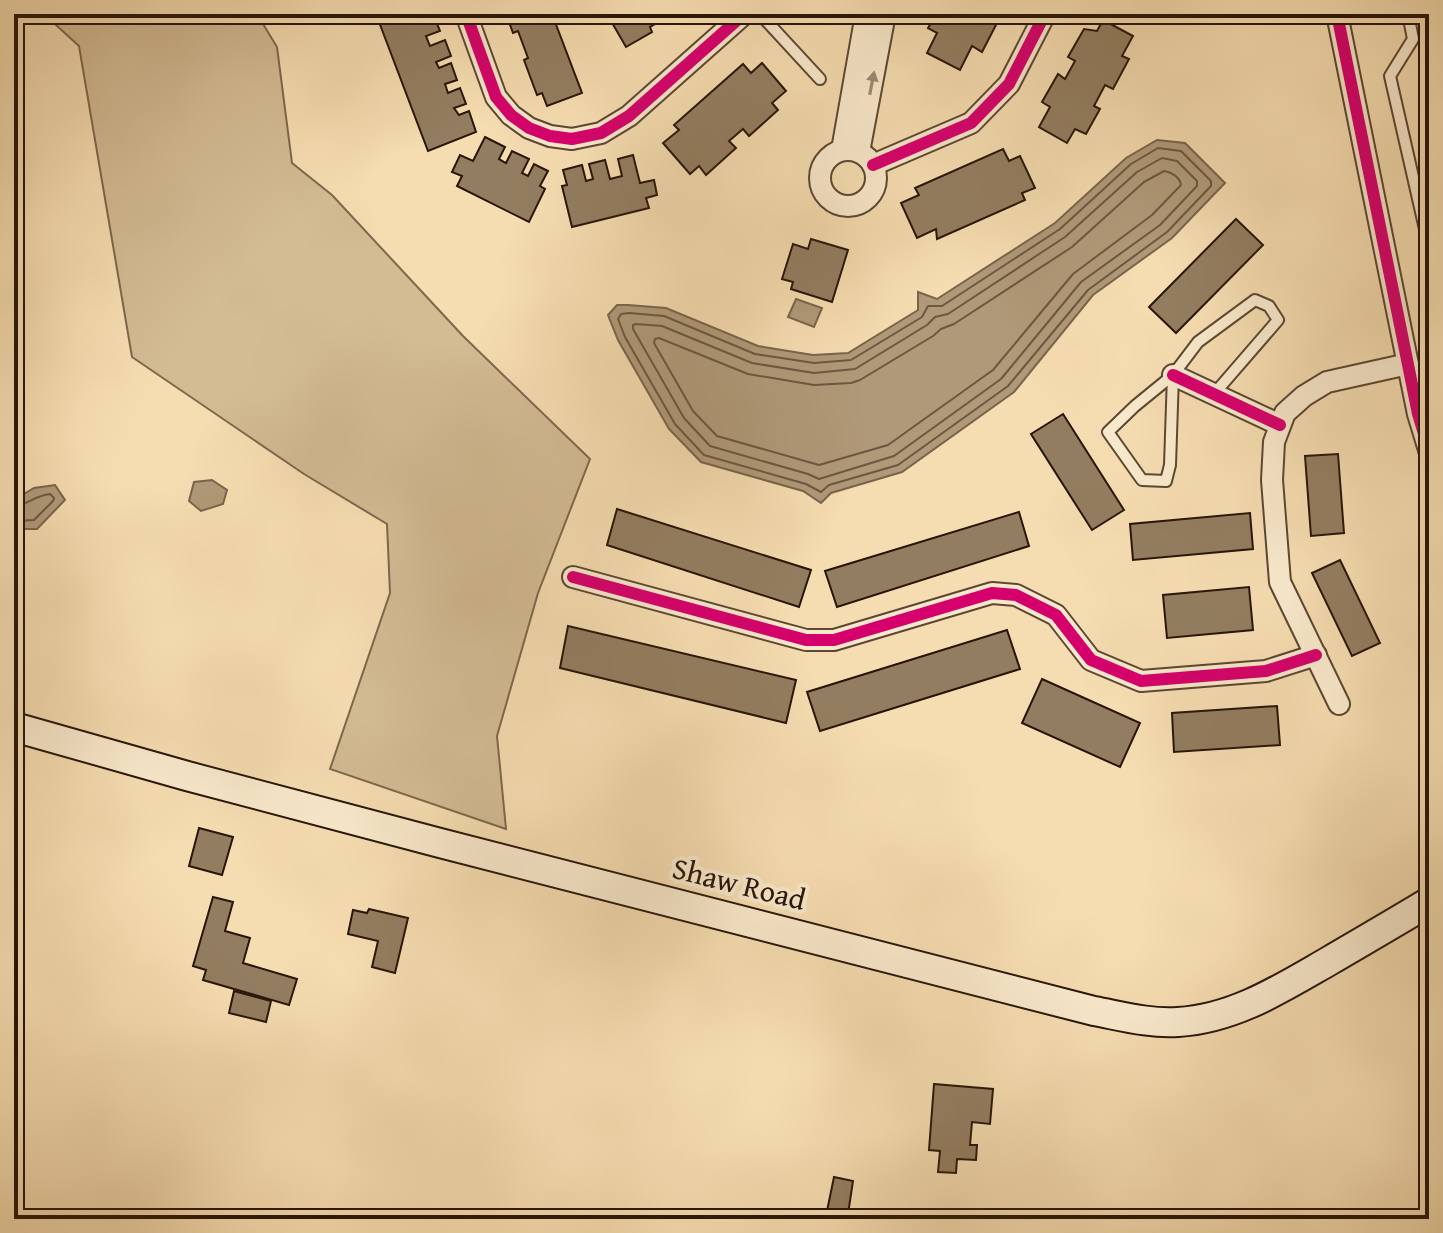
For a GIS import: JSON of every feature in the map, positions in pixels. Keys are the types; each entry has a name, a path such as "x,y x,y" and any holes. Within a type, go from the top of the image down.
{"main road":[{"name":"Shaw Road","path":"14,727 440,843 1138,1020 1177,1022 1215,1017 1242,1008 1288,985 1429,902"}],"street":[{"path":"466,14 496,97 511,115 529,128 550,136 572,139 601,133 629,116 744,14"},
{"path":"858,156 866,14"},
{"path":"858,156 885,14"},
{"path":"858,156 971,123 1009,84 1045,14"},
{"path":"1344,15 1408,364 1424,413 1429,450"},
{"path":"1339,704 1280,582 1272,480 1274,442 1285,413 1327,382 1408,364"},
{"path":"1173,375 1280,425"},
{"path":"573,577 806,640 834,640 992,593 1016,595 1056,615 1091,660 1141,681 1266,671 1316,655"}],"lane":[{"path":"760,14 820,79"},
{"path":"1408,14 1413,39 1390,76 1429,247"},
{"path":"1173,375 1170,465 1166,481 1142,480 1108,432 1173,375 1198,342 1255,300 1269,306 1278,320 1214,394"}],"shaded area":[{"path":"44,14 257,14 277,47 292,163 332,195 463,336 590,459 538,593 497,736 506,829 330,769 390,593 387,524 304,474 132,357 79,46"}],"water":[{"path":"1157,140 1185,143 1225,183 1172,238 1093,295 1014,392 902,472 831,493 821,503 803,491 701,462 669,429 618,340 608,315 617,305 666,308 758,346 813,355 848,353 918,310 918,292 937,299 1055,223 1126,158"},
{"path":"796,299 822,308 814,327 788,317"},
{"path":"212,480 227,490 223,504 201,511 189,501 194,482"},
{"path":"55,485 65,500 37,529 14,529 14,500 34,488"}],"building":[{"path":"376,14 419,14 421,17 433,14 440,31 426,36 430,46 445,40 451,56 436,62 439,68 451,63 457,80 445,84 448,93 460,88 466,104 454,108 459,115 469,111 476,132 428,151"},
{"path":"506,14 552,14 582,93 547,106 542,93 537,95 524,60 528,58 518,31 513,33"},
{"path":"607,14 666,14 668,17 650,27 652,32 626,47"},
{"path":"936,14 990,14 988,19 997,23 982,52 972,46 960,70 927,53 937,33 928,28"},
{"path":"1103,20 1133,36 1122,56 1129,59 1113,89 1105,85 1094,106 1100,109 1086,134 1075,129 1067,143 1039,127 1050,107 1042,102 1058,74 1065,79 1075,61 1068,57 1084,29 1097,31"},
{"path":"762,63 786,91 772,103 778,110 749,136 743,129 729,141 736,148 706,175 699,166 690,174 663,143 679,130 674,125 743,64 751,73"},
{"path":"485,137 505,147 499,159 506,163 512,151 529,159 522,173 528,176 534,164 548,171 540,186 545,189 529,222 457,186 462,176 452,172 460,155 473,161"},
{"path":"1003,149 1009,161 1020,156 1035,188 1022,193 1025,200 937,239 936,229 917,238 901,203 919,195 915,188"},
{"path":"633,155 640,183 654,180 657,195 646,198 649,208 572,227 562,186 567,185 563,170 582,165 586,181 593,179 589,164 605,160 610,179 622,176 618,159"},
{"path":"1236,219 1263,245 1176,333 1149,307"},
{"path":"811,239 848,250 832,302 791,289 793,282 782,279 793,244 808,249"},
{"path":"1063,414 1124,510 1092,530 1031,434"},
{"path":"1338,454 1344,533 1311,536 1305,456"},
{"path":"617,509 811,570 799,607 607,545"},
{"path":"1019,512 1029,546 837,607 825,571"},
{"path":"1250,513 1253,549 1133,560 1130,524"},
{"path":"1340,560 1380,643 1352,656 1312,573"},
{"path":"1249,587 1253,630 1167,638 1163,595"},
{"path":"568,626 796,680 786,723 560,668"},
{"path":"1007,630 1020,669 820,731 807,692"},
{"path":"1042,679 1140,723 1120,767 1022,723"},
{"path":"1277,706 1280,745 1174,752 1172,713"},
{"path":"199,828 233,837 222,875 189,866"},
{"path":"213,897 233,902 225,931 250,938 243,963 297,979 289,1005 203,980 206,970 193,966"},
{"path":"369,909 408,918 395,973 372,967 378,941 348,934 353,910 367,913"},
{"path":"234,991 271,1001 266,1022 229,1013"},
{"path":"934,1084 993,1089 990,1124 972,1122 970,1145 977,1145 976,1160 957,1159 956,1173 938,1172 940,1151 929,1150"},
{"path":"834,1177 853,1181 848,1214 827,1211"}],"cycle path":[{"path":"466,14 496,97 511,115 529,128 550,136 572,139 601,133 629,116 744,14"},
{"path":"873,165 971,123 1009,84 1045,14"},
{"path":"1337,14 1418,414 1429,450"},
{"path":"1173,375 1280,425"},
{"path":"573,577 806,640 834,640 992,593 1016,595 1056,615 1091,660 1141,681 1266,671 1316,655"}]}
